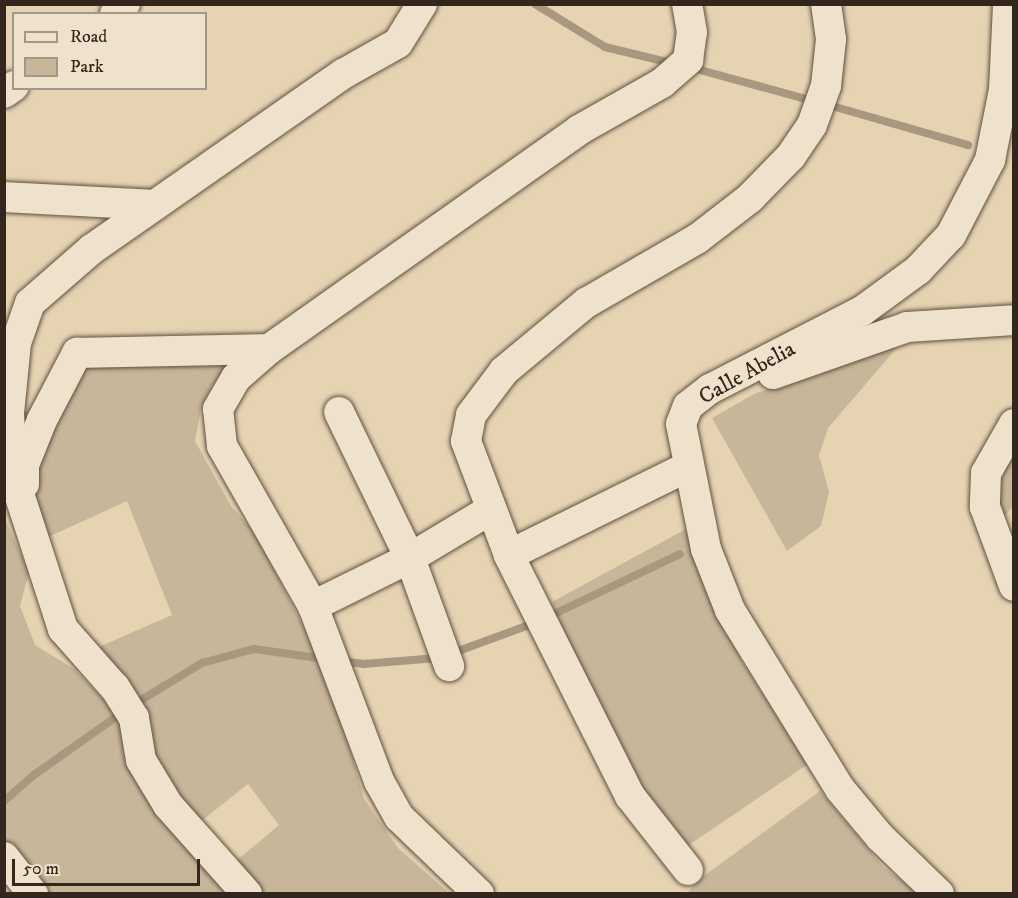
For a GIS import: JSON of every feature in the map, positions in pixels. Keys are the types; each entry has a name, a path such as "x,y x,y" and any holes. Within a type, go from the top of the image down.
{"street":[{"path":"247,894 168,805 141,760 134,718 115,688 63,629 12,472 9,413 21,319 30,303 83,257 155,205 183,189 343,74 398,43 422,4"},
{"path":"688,870 630,796 509,555 490,510 466,441 471,415 482,395 504,371 586,303 697,239 750,198 791,156 812,125 826,86 831,39 826,4"},
{"name":"Calle Abelia","path":"939,894 880,837 840,789 730,610 706,549 687,467 681,424 688,406 710,389 731,381 862,311 918,270 951,235 990,160 1004,90 1008,4"},
{"path":"479,894 399,817 379,781 313,606 222,446 218,409 236,378 269,349 579,130 662,83 688,60 692,32 687,5"},
{"path":"4,197 155,205"},
{"path":"731,381 788,371 878,334 907,327 1014,320"},
{"path":"24,507 24,465 42,420 77,353 269,349"},
{"path":"339,412 411,558 449,666"},
{"path":"1014,424 986,473 985,507 1014,586"},
{"path":"509,555 687,467"},
{"path":"313,606 411,558 490,510"},
{"path":"4,857 33,894"}],"green space":[{"path":"900,344 828,428 819,455 829,492 821,526 787,551 712,418 756,393 799,381"},
{"path":"236,359 212,385 201,408 195,441 231,506 254,532 317,652 339,708 364,799 398,848 449,893 260,893 230,866 279,825 248,784 195,826 92,650 172,615 127,501 46,538 31,490 41,438 85,363"},
{"path":"1013,448 1013,507 998,522 998,480"},
{"path":"4,517 29,572 20,606 35,645 74,669 114,710 125,730 129,760 152,808 231,893 45,893 5,841"},
{"path":"686,529 710,599 744,665 808,764 680,851 596,708 552,602"},
{"path":"820,791 884,868 920,893 687,894 697,881"}],"waterway":[{"path":"535,4 605,47 671,63"},
{"path":"689,67 813,101"},
{"path":"825,104 968,145"},
{"path":"548,617 680,554"},
{"path":"450,654 537,622"},
{"path":"133,705 202,663 254,649 325,659"},
{"path":"340,661 363,664 438,658"},
{"path":"4,801 34,775 123,712"}]}
